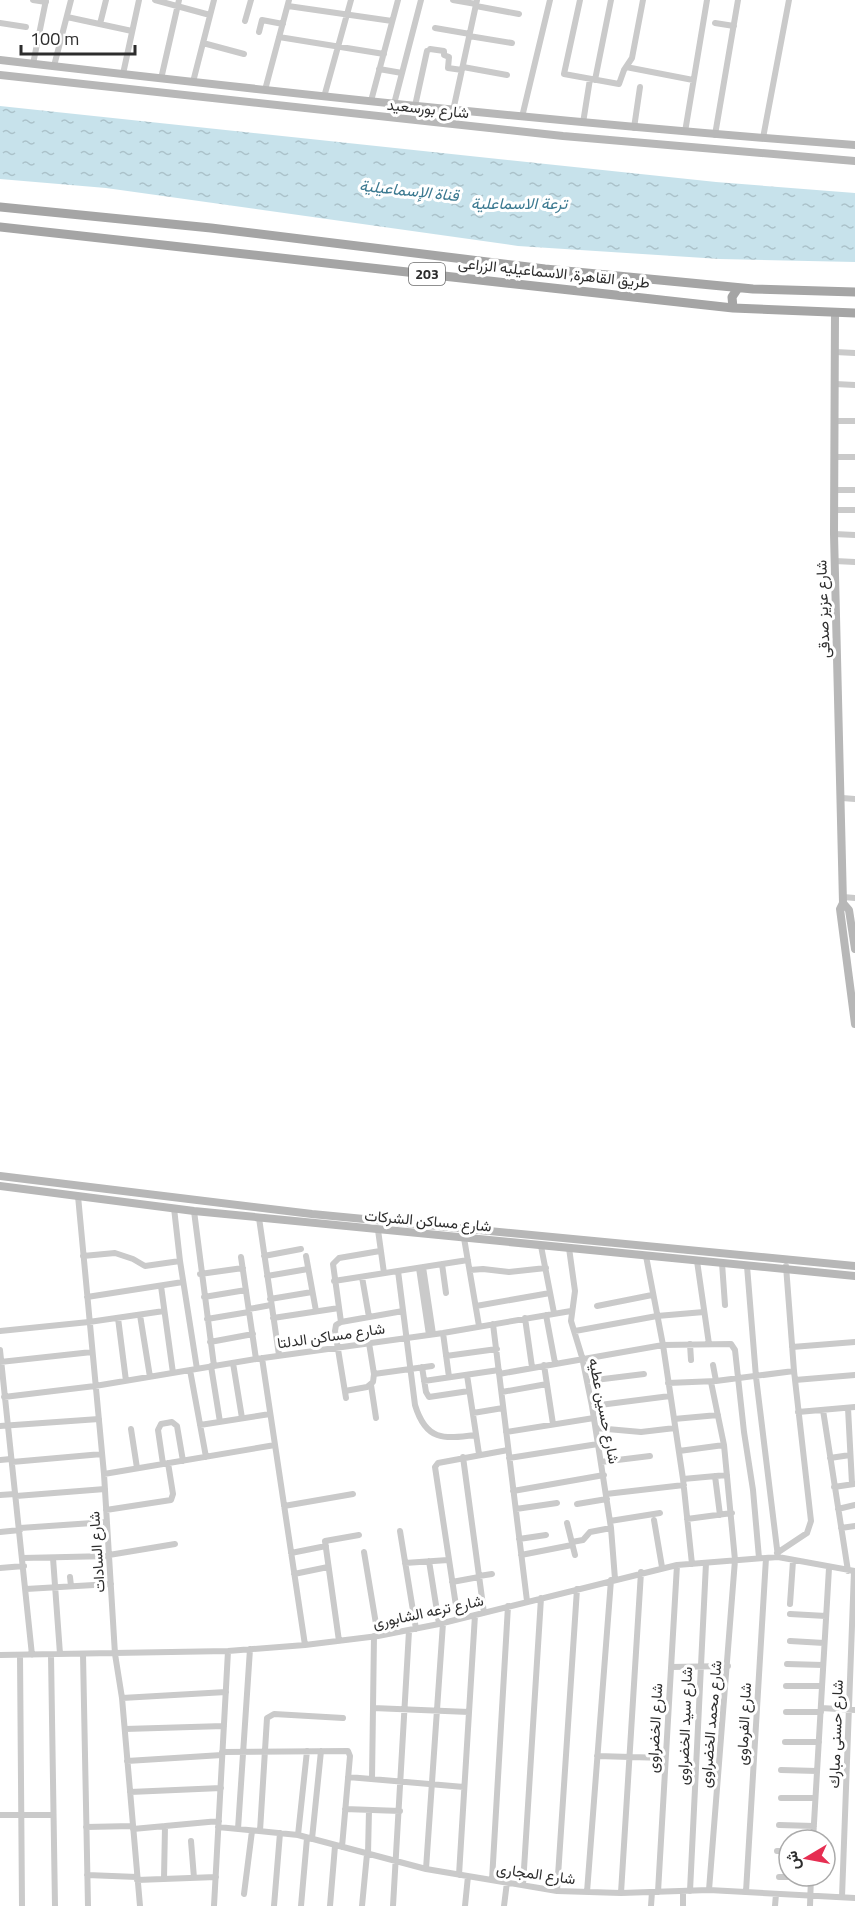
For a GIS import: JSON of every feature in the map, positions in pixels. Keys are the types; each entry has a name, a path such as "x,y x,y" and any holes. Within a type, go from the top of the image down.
{"main road":[{"name":"طريق القاهرة, الاسماعيليه الزراعى","path":"0,207 211,228 545,269 738,288 855,292"},
{"name":"طريق القاهرة, الاسماعيليه الزراعى","path":"0,227 733,308 855,313"},
{"path":"709,305 712,297 711,285"},
{"path":"733,308 732,297 738,288"}],"street":[{"path":"33,0 46,1 33,64"},
{"path":"54,66 71,0"},
{"path":"100,24 106,0"},
{"path":"123,74 139,0"},
{"path":"156,0 178,3 210,15"},
{"path":"193,82 214,0"},
{"path":"246,21 251,0"},
{"path":"324,97 351,0"},
{"path":"371,101 398,0"},
{"path":"394,104 421,0"},
{"path":"453,0 519,14"},
{"path":"522,117 550,0"},
{"path":"580,0 564,75 619,84 632,58 643,0"},
{"path":"583,123 611,0"},
{"path":"685,132 707,0"},
{"path":"715,135 738,0"},
{"path":"763,138 789,0"},
{"path":"161,79 178,3"},
{"path":"265,90 289,3 347,15 392,21"},
{"path":"453,111 476,4"},
{"path":"67,17 132,31"},
{"path":"259,32 262,20 283,24"},
{"path":"0,23 26,27"},
{"path":"715,23 734,26"},
{"path":"435,28 512,43"},
{"path":"279,37 384,54"},
{"path":"203,43 244,54"},
{"path":"415,106 428,50 444,51 444,56 449,57 448,68 507,75"},
{"name":"شارع بورسعيد","path":"0,60 453,111 715,135 855,144"},
{"path":"626,66 693,80"},
{"path":"379,69 402,73"},
{"name":"شارع بورسعيد","path":"0,75 540,134 855,160"},
{"path":"634,128 640,87"},
{"name":"شارع عزيز صدقى","path":"835,313 834,534 843,900 840,909 855,1024"},
{"path":"835,351 855,353"},
{"path":"835,384 855,385"},
{"path":"834,421 855,422"},
{"path":"835,457 855,457"},
{"path":"834,490 855,490"},
{"path":"834,510 855,510"},
{"path":"834,534 855,535"},
{"path":"835,561 855,562"},
{"path":"842,798 855,799"},
{"path":"855,898 843,900 849,910 855,949"},
{"name":"شارع مساكن الشركات","path":"0,1176 312,1214 855,1266"},
{"name":"شارع مساكن الشركات","path":"0,1186 311,1224 855,1276"},
{"name":"شارع السادات","path":"78,1196 104,1474 115,1654 122,1698 140,1906"},
{"path":"174,1208 200,1425 206,1457"},
{"path":"194,1211 220,1422"},
{"path":"311,1224 312,1214"},
{"path":"259,1218 279,1356"},
{"path":"378,1230 384,1273"},
{"path":"464,1238 479,1326"},
{"path":"541,1246 550,1293 555,1363"},
{"name":"شارع حسين عطيه","path":"569,1248 574,1291 571,1321 582,1358 602,1462 610,1525 613,1580 586,1892"},
{"path":"264,1256 301,1249"},
{"path":"341,1322 334,1281 333,1264 335,1260 381,1251"},
{"path":"83,1256 115,1253 145,1266 180,1261"},
{"path":"306,1256 316,1311"},
{"path":"646,1256 663,1345 679,1451 692,1564"},
{"path":"241,1257 253,1334 270,1414 305,1645"},
{"path":"778,1555 807,1533 810,1527 785,1259"},
{"path":"334,1281 468,1260"},
{"path":"424,1381 499,1372 663,1345 709,1344 697,1261"},
{"path":"722,1263 725,1305"},
{"path":"442,1264 446,1293"},
{"path":"747,1266 756,1377 778,1555"},
{"path":"421,1267 431,1334"},
{"path":"200,1274 243,1268"},
{"path":"470,1270 509,1272 546,1268"},
{"path":"267,1276 308,1269"},
{"path":"398,1271 415,1405 423,1425 439,1437 476,1435"},
{"path":"362,1277 369,1317"},
{"path":"87,1297 183,1282"},
{"path":"161,1286 173,1373"},
{"path":"204,1297 246,1290"},
{"path":"207,1319 312,1292"},
{"path":"476,1306 550,1293"},
{"path":"597,1306 652,1295"},
{"path":"273,1318 339,1308"},
{"path":"0,1331 89,1322 164,1311"},
{"path":"369,1343 374,1374 373,1382 346,1395 335,1328 341,1322 403,1311"},
{"name":"شارع مساكن الدلتا","path":"3,1396 95,1386 259,1358 443,1333 571,1311"},
{"path":"575,1331 657,1316 704,1312"},
{"path":"140,1315 150,1377"},
{"path":"118,1318 126,1381"},
{"path":"525,1318 532,1367"},
{"path":"494,1324 527,1602"},
{"path":"443,1333 449,1377"},
{"path":"210,1342 253,1334"},
{"path":"792,1347 855,1342"},
{"path":"690,1344 692,1360"},
{"name":"شارع الفرماوى","path":"709,1344 727,1344 734,1347 762,1558 746,1892"},
{"path":"446,1356 496,1349"},
{"path":"0,1350 3,1426 11,1461 20,1529 32,1655"},
{"path":"1,1362 92,1352"},
{"path":"232,1363 242,1418"},
{"path":"544,1365 553,1424"},
{"name":"شارع محمد الخضراوى","path":"709,1890 735,1560 728,1475 718,1415 713,1365"},
{"path":"374,1374 432,1366"},
{"path":"422,1367 429,1397 469,1391"},
{"path":"668,1383 714,1382 794,1371"},
{"path":"587,1381 644,1374"},
{"path":"466,1375 479,1454"},
{"path":"795,1380 855,1375"},
{"path":"502,1392 547,1384"},
{"path":"370,1385 376,1418"},
{"path":"592,1406 670,1396"},
{"path":"472,1413 503,1408"},
{"path":"798,1412 852,1408 850,1455 853,1484 834,1487"},
{"name":"شارع حسنى مبارك","path":"823,1410 841,1528 852,1571 852,1710 842,1897"},
{"path":"200,1425 270,1414"},
{"path":"674,1419 718,1415"},
{"path":"506,1432 594,1418"},
{"path":"3,1426 99,1419"},
{"path":"106,1510 168,1501 173,1497 158,1434 161,1424 175,1423 183,1461"},
{"path":"596,1428 641,1432 675,1428"},
{"path":"131,1429 137,1468"},
{"path":"509,1458 598,1444"},
{"path":"104,1474 275,1445"},
{"path":"679,1451 724,1445"},
{"path":"458,1619 435,1469 438,1463 508,1450"},
{"path":"0,1460 102,1454"},
{"path":"830,1458 850,1455"},
{"path":"602,1462 650,1456"},
{"path":"463,1457 484,1612"},
{"path":"513,1491 604,1475"},
{"path":"577,1504 728,1475"},
{"path":"715,1476 720,1515"},
{"path":"0,1495 105,1489"},
{"path":"284,1506 353,1494"},
{"path":"516,1509 557,1503"},
{"path":"838,1509 855,1506"},
{"path":"521,1555 572,1544 583,1540 590,1532 660,1513"},
{"path":"687,1519 732,1513"},
{"path":"654,1520 662,1567"},
{"path":"0,1532 107,1522"},
{"path":"567,1523 574,1555"},
{"path":"841,1528 855,1526"},
{"path":"393,1906 412,1630 400,1531"},
{"path":"339,1641 326,1540 359,1535"},
{"path":"519,1539 546,1535"},
{"path":"23,1558 109,1556 175,1544"},
{"path":"291,1553 326,1546"},
{"path":"364,1552 376,1636 372,1779"},
{"name":"شارع ترعه الشابورى","path":"0,1655 228,1651 339,1641 412,1630 662,1567 778,1555 793,1561 852,1571"},
{"path":"53,1558 60,1654"},
{"path":"405,1563 448,1560"},
{"path":"426,1869 441,1623 429,1561"},
{"path":"790,1604 793,1561"},
{"name":"شارع سيد الخضراوى","path":"683,1906 687,1891 706,1563"},
{"name":"شارع الخضراوى","path":"651,1906 655,1892 677,1565"},
{"path":"0,1568 24,1566"},
{"path":"294,1574 328,1567"},
{"path":"778,1825 814,1826 829,1568"},
{"path":"621,1893 642,1572"},
{"path":"452,1582 492,1574"},
{"path":"70,1577 71,1587"},
{"path":"26,1589 111,1584"},
{"path":"557,1891 577,1589"},
{"path":"523,1885 541,1598"},
{"path":"492,1880 508,1606"},
{"path":"790,1614 826,1616"},
{"path":"459,1875 475,1615"},
{"path":"789,1641 824,1643"},
{"path":"238,1829 250,1649"},
{"path":"214,1906 228,1651"},
{"path":"51,1654 55,1906"},
{"path":"83,1654 88,1906"},
{"path":"20,1655 22,1906"},
{"path":"787,1664 823,1665"},
{"path":"671,1667 728,1666"},
{"path":"786,1686 822,1686"},
{"path":"122,1698 226,1692"},
{"path":"373,1708 469,1712"},
{"path":"786,1712 852,1710"},
{"path":"260,1831 267,1718 270,1715 343,1718"},
{"path":"124,1729 224,1726"},
{"path":"785,1742 819,1742"},
{"path":"298,1835 307,1751"},
{"path":"301,1906 321,1751"},
{"path":"127,1761 243,1752 348,1751 345,1809 330,1906"},
{"path":"597,1756 665,1758"},
{"path":"781,1770 817,1771"},
{"path":"348,1777 464,1787"},
{"path":"130,1792 220,1788"},
{"path":"781,1798 815,1798"},
{"path":"345,1809 400,1811"},
{"path":"362,1906 369,1810"},
{"path":"0,1815 53,1815"},
{"name":"شارع المجارى","path":"86,1827 219,1824 252,1831 298,1835 426,1869 557,1891 621,1893 709,1890 855,1898"},
{"path":"164,1879 165,1826"},
{"path":"244,1894 252,1831"},
{"path":"274,1906 280,1833"},
{"path":"191,1841 194,1878"},
{"path":"87,1875 164,1879 216,1877"},
{"path":"465,1906 468,1876"},
{"path":"504,1906 507,1882"},
{"path":"810,1888 810,1906"},
{"path":"775,1906 776,1894"}],"water":[{"name":"ترعة الاسماعلية","path":"0,106 716,182 855,193 855,262 720,259 518,246 106,188 0,179"}],"water label":[{"name":"قناة الإسماعيلية","path":"409,190"}]}
